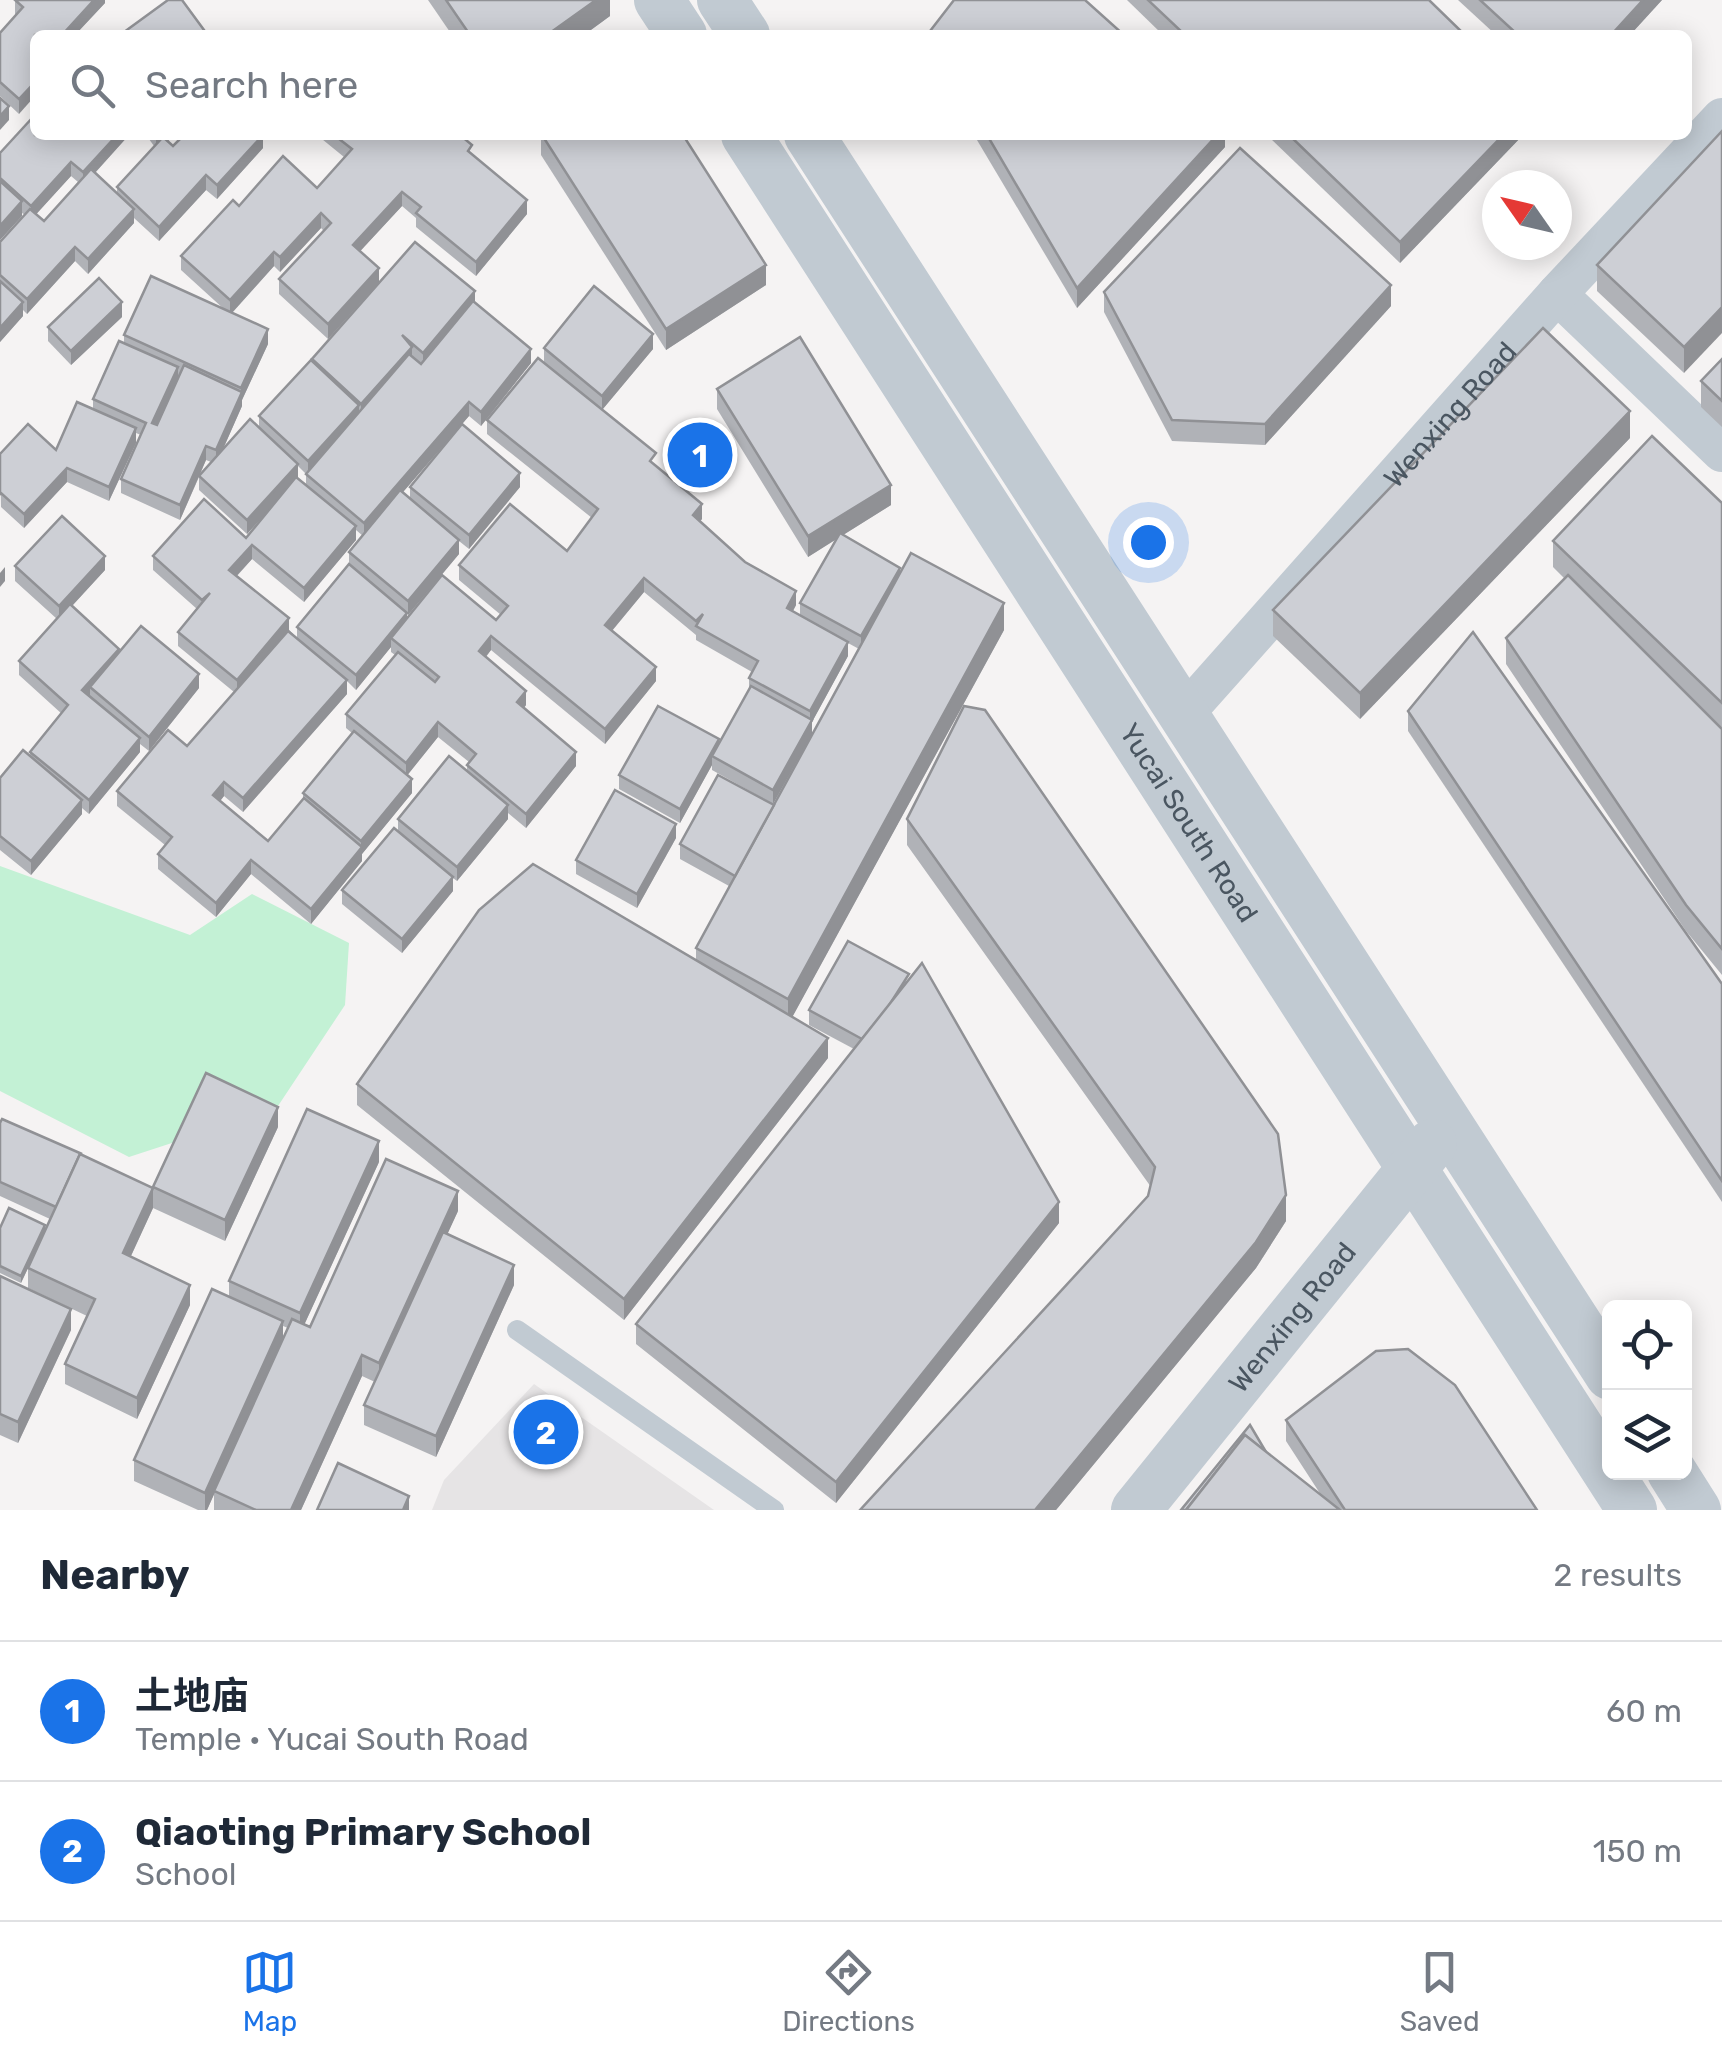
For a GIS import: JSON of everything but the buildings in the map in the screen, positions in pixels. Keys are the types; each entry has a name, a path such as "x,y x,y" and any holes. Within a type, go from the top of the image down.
{"street":[{"path":"659,0 679,30"},
{"path":"722,0 742,30"},
{"name":"Wenxing Road","path":"1183,715 1557,294 1722,118"},
{"name":"Yucai South Road","path":"749,140 1632,1510"},
{"name":"Yucai South Road","path":"813,140 1602,1363"},
{"path":"1557,294 1722,452"},
{"name":"Wenxing Road","path":"1136,1510 1448,1125"},
{"path":"1677,1480 1696,1510"}],"lane":[{"path":"517,1330 774,1510"}],"shaded area":[{"path":"534,1384 714,1510 432,1510 444,1480"}],"green space":[{"path":"0,866 190,935 252,894 349,943 345,1005 276,1109 129,1157 0,1091"}],"place":[{"name":"土地庙","path":"700,455"},
{"name":"Qiaoting Primary School","path":"546,1432"}]}
